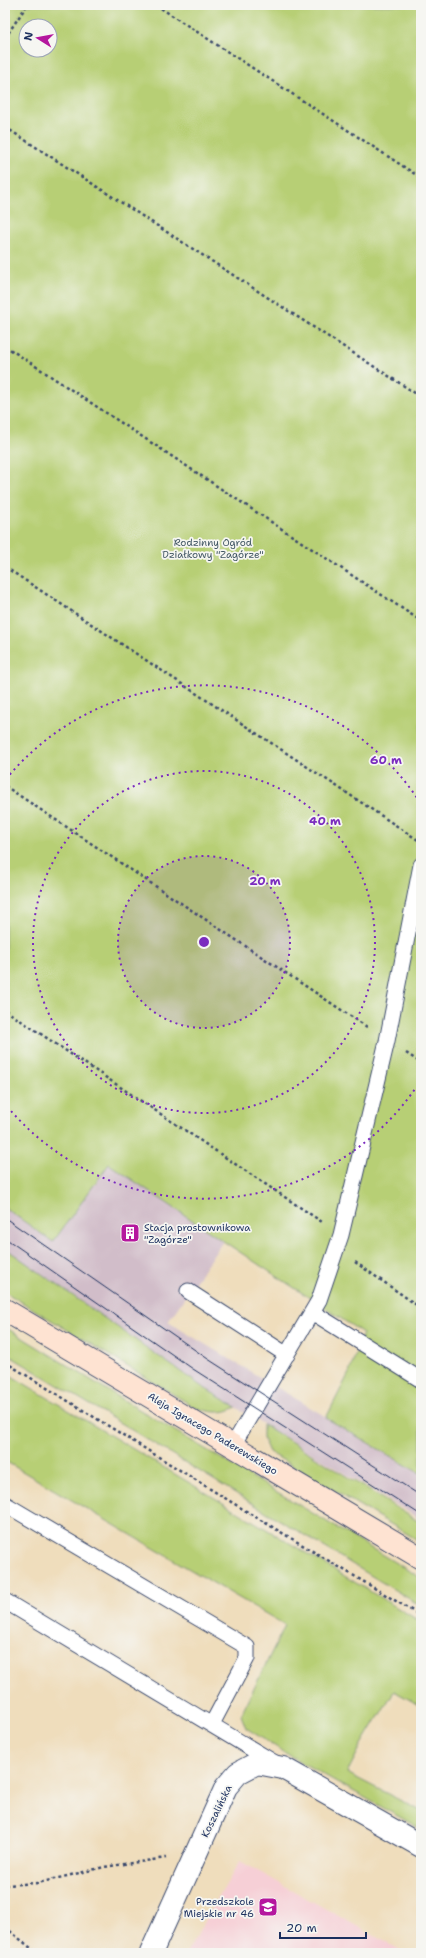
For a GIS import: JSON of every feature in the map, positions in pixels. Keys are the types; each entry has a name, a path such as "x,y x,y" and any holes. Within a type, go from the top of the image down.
{"street":[{"name":"Aleja Ignacego Paderewskiego","path":"5,1310 421,1558"},
{"name":"Koszalińska","path":"151,1953 226,1787 238,1773 257,1763 283,1768 421,1846"}],"lane":[{"path":"233,1445 319,1300 341,1235 387,1040 421,865"},
{"path":"188,1291 287,1356"},
{"path":"312,1312 421,1380"},
{"path":"5,1504 246,1647 247,1658 212,1724"},
{"path":"5,1601 283,1768"}],"path":[{"path":"5,38 27,5"},
{"path":"156,5 421,178"},
{"path":"5,127 421,397"},
{"path":"5,346 421,621"},
{"path":"5,567 421,842"},
{"path":"5,786 421,1063"},
{"path":"5,1010 341,1235"},
{"path":"336,1250 421,1308"},
{"path":"5,1362 254,1516 421,1616"},
{"path":"5,1886 38,1883 104,1867 196,1852"},
{"path":"5,1927 37,1953"}],"shaded area":[{"path":"109,1164 223,1241 168,1322 421,1474 421,1520 201,1386 5,1248 5,1208 53,1242"},
{"name":"Przedszkole Miejskie nr 46","path":"240,1861 405,1953 186,1953"}],"green space":[{"name":"Rodzinny Ogród Działkowy \"Zagórze\"","path":"5,5 421,5 421,1474 326,1418 349,1373 363,1333 109,1164 53,1242 5,1208"},
{"path":"5,1248 201,1386 236,1407 231,1410 221,1412 211,1412 196,1408 5,1292"},
{"path":"5,1327 135,1407 421,1578 421,1606 5,1353"},
{"path":"5,1372 421,1622 421,1706 394,1691 347,1773 421,1811 421,1829 292,1757 246,1728 241,1715 285,1625 5,1461"},
{"path":"263,1424 421,1523 421,1542 269,1452 263,1439"}],"tram line":[{"path":"5,1218 208,1359 421,1496"},
{"path":"5,1238 193,1369 421,1515"}],"place":[{"name":"Stacja prostownikowa \"Zagórze\"","path":"130,1233"},
{"name":"Przedszkole Miejskie nr 46","path":"268,1907"}]}
